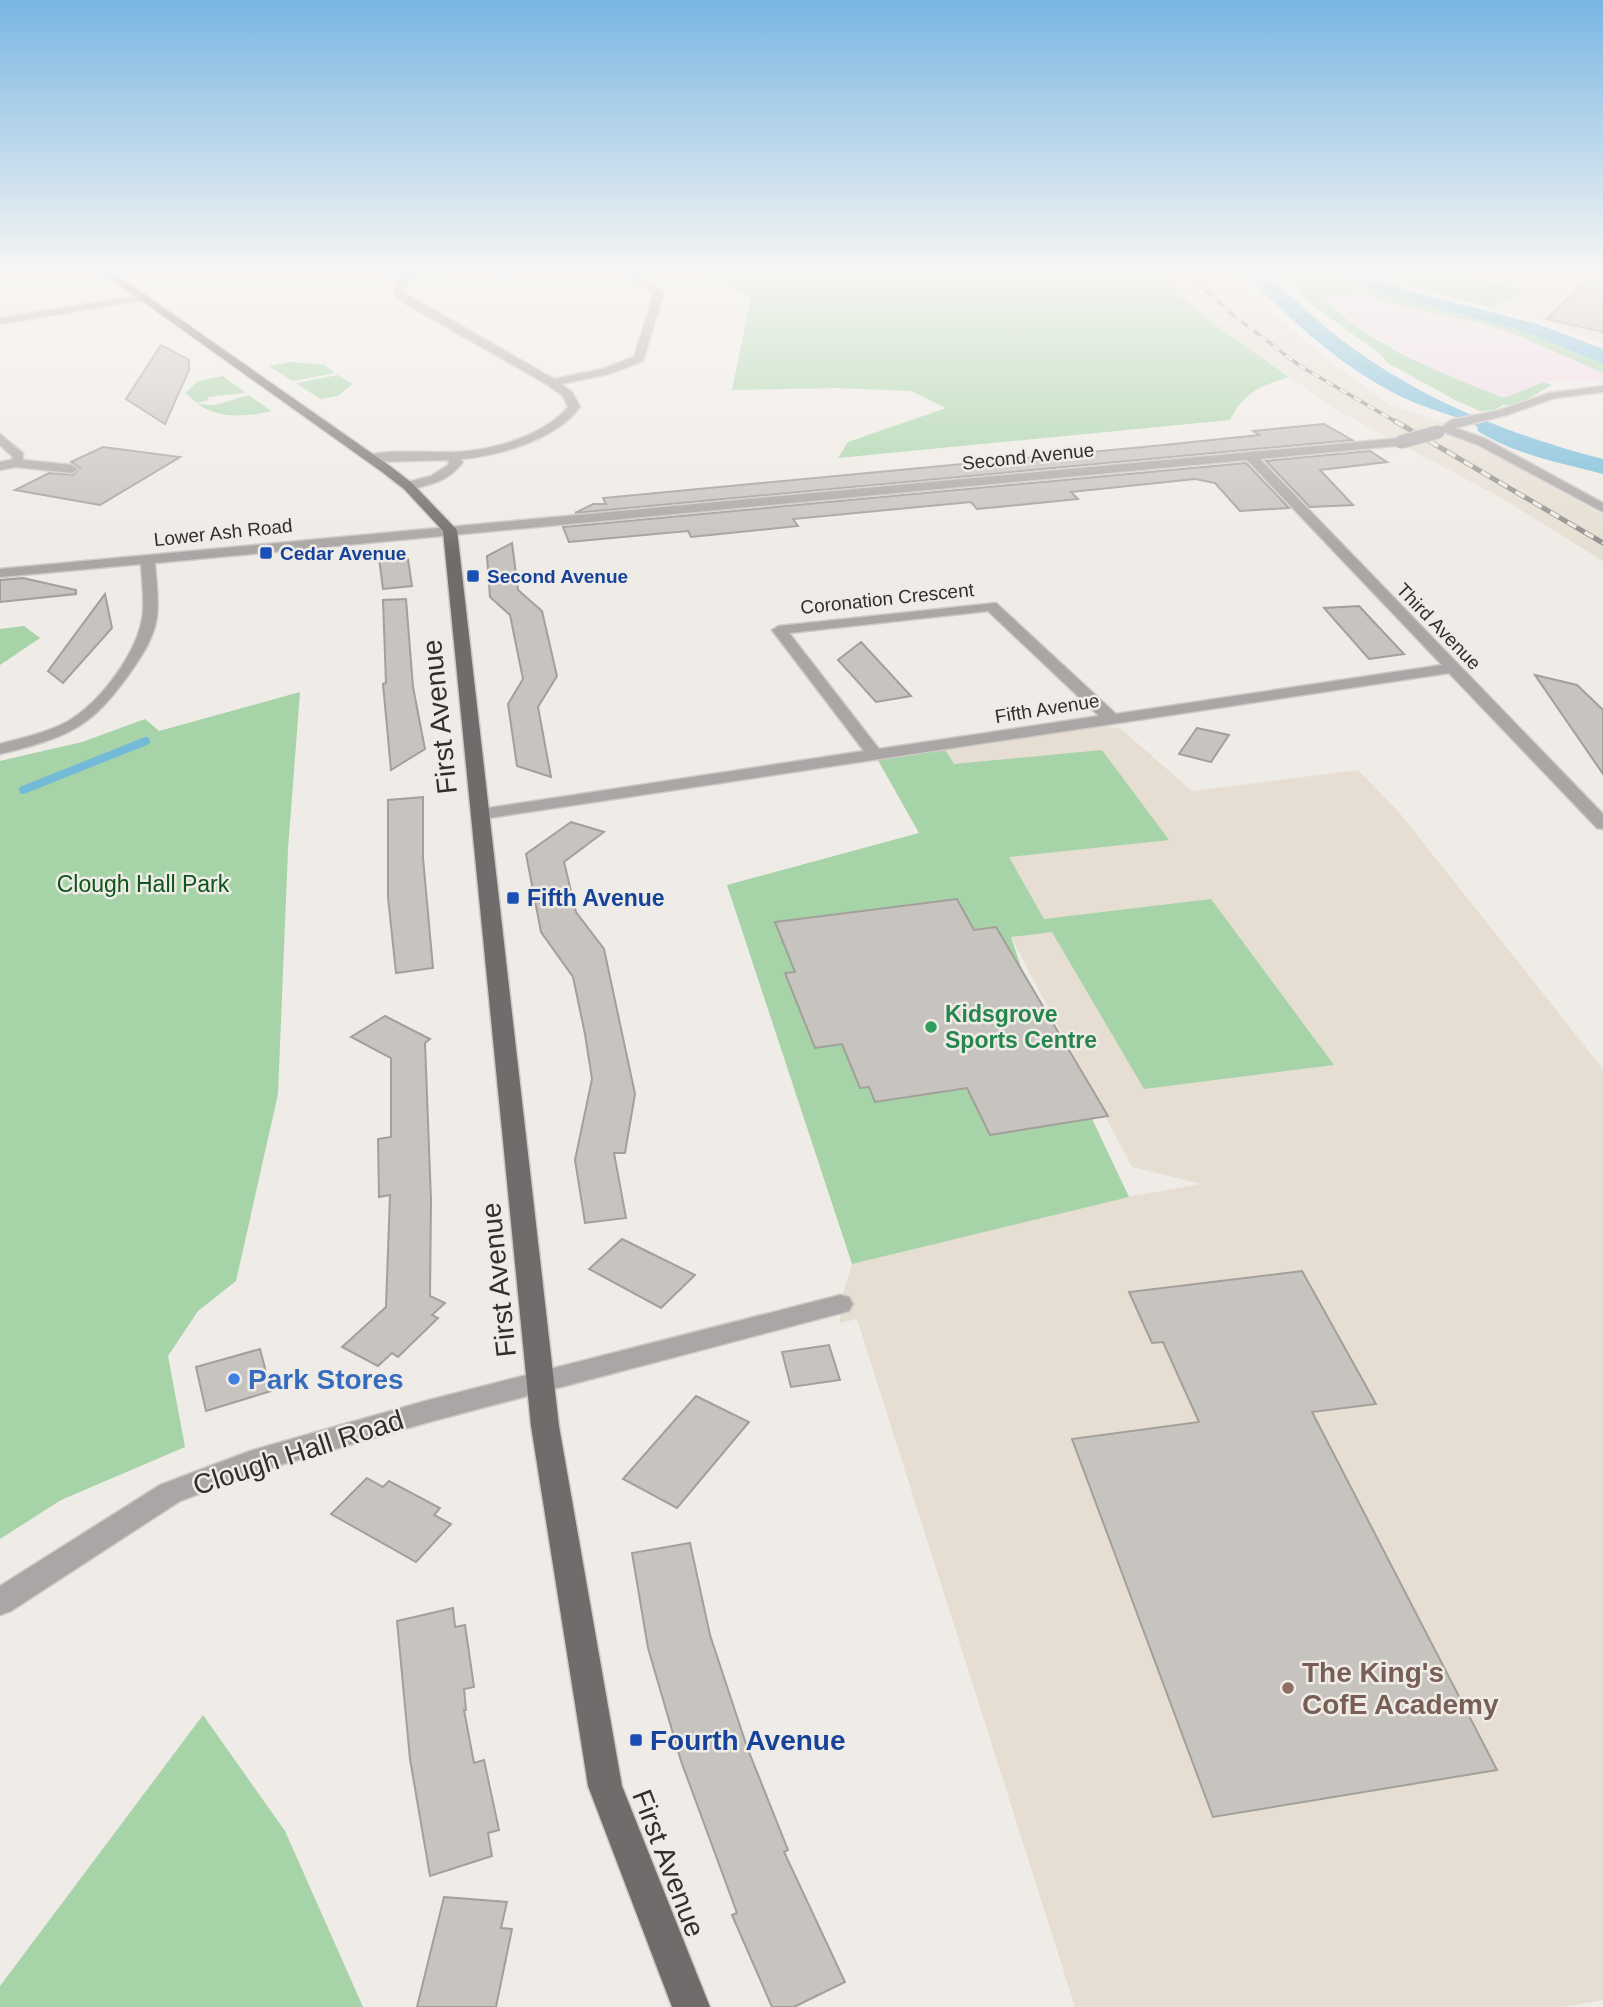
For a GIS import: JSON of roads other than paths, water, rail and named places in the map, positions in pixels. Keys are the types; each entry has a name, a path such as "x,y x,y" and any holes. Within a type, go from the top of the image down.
{"main road":[{"path":"241,367 408,486 450,530"},
{"name":"First Avenue","path":"450,530 540,1381 605,1786 691,2007"}],"street":[{"path":"372,458 420,452 453,456 507,444 558,425 569,417 574,407 568,394 523,367"},
{"path":"552,383 619,367"},
{"name":"Second Avenue","path":"450,530 511,527 1248,454 1401,442 1553,395 1603,389"},
{"path":"1447,428 1482,442 1603,508"},
{"path":"0,438 19,456 16,463"},
{"name":"Third Avenue","path":"1248,454 1603,824"},
{"path":"408,486 437,478 454,468 457,462 453,456"},
{"path":"0,466 16,463 72,469"},
{"name":"Lower Ash Road","path":"0,573 450,530"},
{"path":"0,749 51,736 81,721 102,703 143,636 150,613 148,558"},
{"name":"Coronation Crescent","path":"875,755 779,630 991,606 1112,719"},
{"name":"Fifth Avenue","path":"482,814 1452,668"},
{"path":"540,1381 840,1304"},
{"name":"Clough Hall Road","path":"0,1602 170,1493 260,1459 540,1381"}],"water":[{"path":"1351,367 1381,367 1412,386 1473,416 1537,440 1603,459 1603,474 1508,446 1478,431 1477,426 1413,402"}],"waterway":[{"path":"23,790 146,741"}],"railway":[{"path":"1301,367 1398,423"},
{"path":"1395,421 1603,543"}],"place":[{"name":"Cedar Avenue","path":"266,553"},
{"name":"Second Avenue","path":"473,576"},
{"name":"Fifth Avenue","path":"513,898"},
{"name":"Kidsgrove Sports Centre","path":"931,1027"},
{"name":"Park Stores","path":"234,1379"},
{"name":"The King's CofE Academy","path":"1288,1688"},
{"name":"Fourth Avenue","path":"636,1740"}],"park label":[{"name":"Clough Hall Park","path":"143,884"}]}
